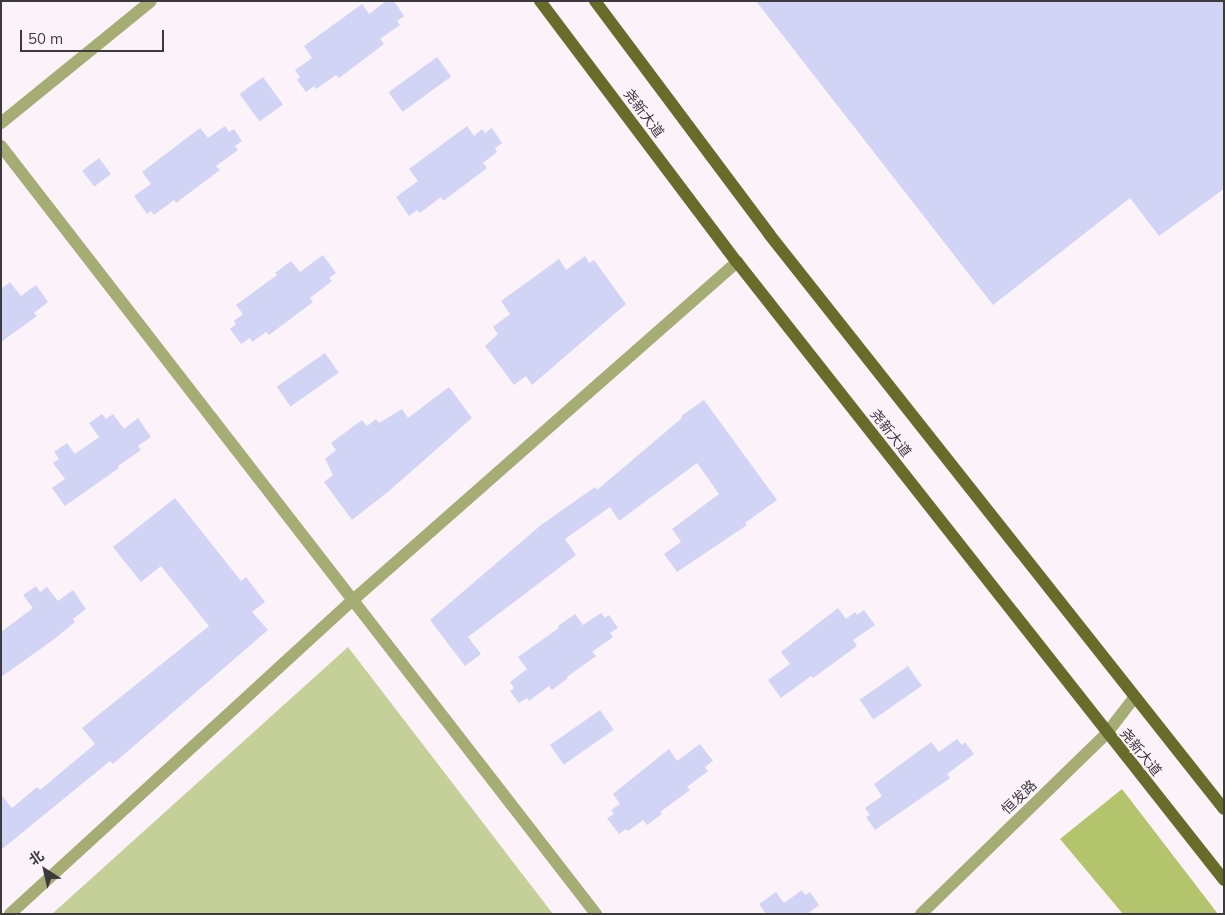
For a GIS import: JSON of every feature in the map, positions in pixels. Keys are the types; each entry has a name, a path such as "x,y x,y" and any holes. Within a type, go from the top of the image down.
{"main road":[{"name":"尧新大道","path":"540,1 738,262 1224,880"},
{"name":"尧新大道","path":"595,1 769,234 1134,698 1224,809"}],"street":[{"path":"1,123 150,1"},
{"path":"1,146 596,914"},
{"path":"10,914 353,600 738,262"},
{"name":"恒发路","path":"921,914 1107,733 1134,698"}],"green space":[{"path":"348,647 553,914 52,914"},
{"path":"1122,789 1218,914 1123,914 1060,839"}],"building":[{"path":"386,1 394,1 404,16 397,21 400,25 380,39 384,44 339,78 336,75 316,89 314,86 306,92 297,80 300,77 295,70 312,58 304,46 362,4 369,14"},
{"path":"756,1 1224,1 1224,189 1159,236 1130,198 993,305"},
{"path":"437,57 451,76 403,112 388,92"},
{"path":"263,77 283,105 260,122 240,94"},
{"path":"225,126 229,132 234,129 242,141 235,146 238,150 216,166 220,170 176,203 174,200 154,215 151,211 147,214 134,196 151,184 142,172 200,128 208,138"},
{"path":"467,126 474,136 482,129 485,133 492,128 502,143 495,148 497,152 483,163 487,168 443,201 441,197 420,213 417,210 409,216 396,197 418,181 409,169"},
{"path":"99,158 111,174 94,187 82,171"},
{"path":"323,255 336,273 329,278 332,281 310,298 313,302 269,335 266,332 252,342 250,338 241,344 230,329 236,324 234,321 243,314 236,305 277,275 275,273 291,261 300,272"},
{"path":"585,256 589,263 594,260 626,304 532,385 526,376 514,385 485,346 498,334 493,327 510,314 501,301 559,259 566,270"},
{"path":"10,282 21,296 36,285 48,302 34,313 37,316 1,342 1,289"},
{"path":"325,353 339,373 290,407 277,387"},
{"path":"449,387 472,418 389,491 352,520 324,482 333,475 325,459 336,450 331,443 362,420 367,426 376,419 379,423 402,409 408,418"},
{"path":"704,400 777,500 745,523 747,525 677,572 664,554 681,542 672,529 719,494 697,463 619,521 610,507 565,539 576,555 468,637 481,654 465,666 430,620 541,525 595,487 597,490 682,418 681,416"},
{"path":"102,414 106,419 113,414 124,429 138,418 151,437 138,446 141,450 118,466 119,468 65,506 52,488 65,479 53,463 59,459 54,452 67,443 75,454 99,437 89,423"},
{"path":"175,498 241,581 246,577 265,602 252,612 268,630 113,764 110,761 1,850 1,795 12,808 37,787 40,790 95,744 82,728 209,626 161,566 141,582 113,547"},
{"path":"36,586 40,592 47,587 58,601 73,590 86,609 73,619 75,622 53,640 1,677 1,632 33,608 23,595"},
{"path":"838,608 846,619 855,612 857,615 864,610 875,625 853,640 857,646 813,678 811,676 781,698 768,680 790,664 781,652"},
{"path":"601,613 605,618 609,615 618,628 610,633 613,637 592,652 596,656 552,690 549,686 529,701 527,698 519,703 510,691 514,688 510,682 527,669 518,657 559,628 558,626 575,614 583,625"},
{"path":"908,666 922,686 873,720 860,700"},
{"path":"600,710 614,730 564,765 550,745"},
{"path":"957,739 962,745 965,742 974,754 947,774 950,778 875,830 866,817 870,815 865,808 882,796 874,784 931,742 939,752"},
{"path":"700,744 713,761 705,767 708,771 687,787 690,790 660,812 662,814 647,825 643,820 628,831 626,829 619,834 607,818 614,814 611,810 620,804 613,794 669,749 677,761"},
{"path":"802,890 805,895 810,892 819,905 807,914 766,914 759,904 776,892 784,903"}]}
